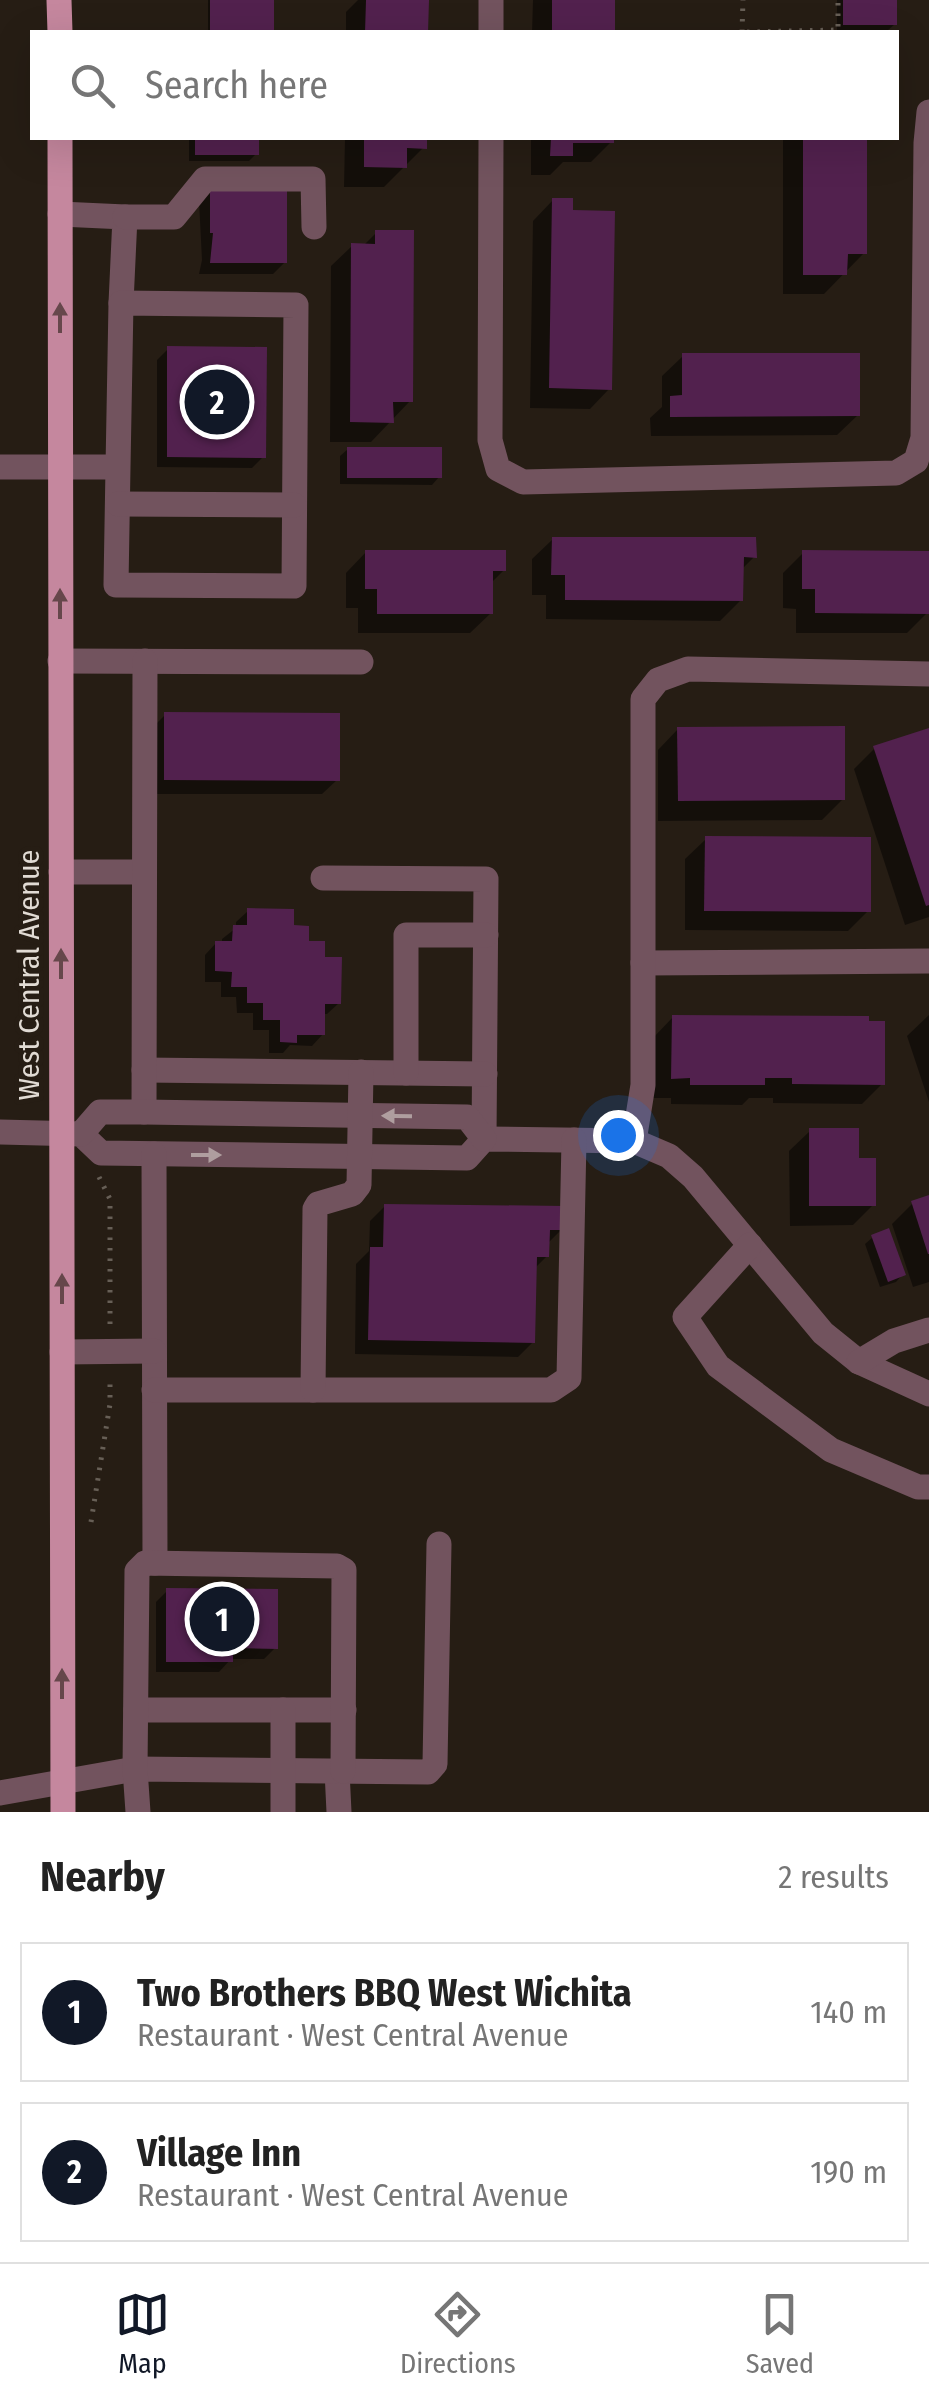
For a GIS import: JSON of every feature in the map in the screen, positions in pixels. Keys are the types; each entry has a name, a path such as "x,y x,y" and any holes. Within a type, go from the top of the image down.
{"main road":[{"path":"60,0 60,30"},
{"path":"60,30 72,0"},
{"name":"West Central Avenue","path":"60,140 61,872 80,1139 62,1352 62,1812"}],"street":[{"path":"491,0 491,30"},
{"path":"491,140 490,440 498,469 523,482 896,473 916,461 923,438 929,112"},
{"path":"60,214 174,217 205,178 313,179 314,227"},
{"path":"121,303 296,305 294,586 116,585 121,303 125,217"},
{"path":"0,467 118,466"},
{"path":"118,504 294,506"},
{"path":"60,661 361,662"},
{"path":"144,1112 145,662"},
{"path":"634,1141 643,1085 642,699 658,680 688,669 929,674"},
{"path":"61,872 144,872"},
{"path":"0,1132 80,1139 101,1153 467,1158 484,1139 486,879 323,878"},
{"path":"406,1073 406,935 486,935"},
{"path":"643,964 929,961"},
{"path":"144,1070 485,1074"},
{"path":"314,1390 315,1209 318,1204 352,1194 359,1184 361,1072"},
{"path":"80,1139 100,1112 467,1117 484,1139"},
{"path":"484,1139 634,1141 668,1156 692,1178 822,1333 859,1362 929,1394"},
{"path":"154,1390 552,1390 566,1383 570,1378 574,1140"},
{"path":"154,1154 155,1563"},
{"path":"750,1246 685,1317 718,1366 831,1450 918,1487 929,1487"},
{"path":"859,1362 894,1341 929,1330"},
{"path":"62,1352 154,1351"},
{"path":"0,1793 136,1769 433,1770 439,1544"},
{"path":"138,1812 137,1571 140,1564 155,1563 337,1566 344,1570 339,1812"},
{"path":"136,1710 344,1710"},
{"path":"283,1812 284,1710"}],"path":[{"path":"743,0 745,30"},
{"path":"838,0 838,30"},
{"path":"80,1139 110,1199 110,1404 90,1533"}],"building":[{"path":"210,0 274,0 274,30 210,30"},
{"path":"366,0 429,0 428,30 365,30"},
{"path":"552,0 615,0 615,30 552,30"},
{"path":"843,0 897,0 897,25 843,25"},
{"path":"195,140 259,140 259,155 195,155"},
{"path":"364,140 427,140 427,149 407,148 407,168 364,167"},
{"path":"551,140 614,140 573,143 573,156 550,156"},
{"path":"803,140 867,140 867,254 848,254 847,275 803,275"},
{"path":"210,187 287,187 287,263 210,263"},
{"path":"552,198 573,198 573,210 615,211 612,390 549,388"},
{"path":"375,230 414,230 413,402 393,402 394,423 350,422 351,243 375,244"},
{"path":"167,346 267,347 266,458 167,457"},
{"path":"682,353 860,353 860,416 670,417 670,396 682,395"},
{"path":"347,447 442,447 442,478 347,478"},
{"path":"552,537 756,537 757,558 744,557 743,601 565,600 565,575 551,575"},
{"path":"365,550 506,550 506,571 493,571 493,614 377,614 377,589 365,589"},
{"path":"802,550 929,551 929,614 815,613 815,589 802,589"},
{"path":"164,712 340,713 340,781 164,780"},
{"path":"845,726 845,800 678,801 677,727"},
{"path":"929,728 929,905 926,906 873,746"},
{"path":"705,836 871,837 871,912 704,911"},
{"path":"247,908 294,909 294,925 309,926 309,941 325,941 325,957 342,957 341,1004 325,1004 325,1035 297,1035 297,1043 280,1042 280,1020 263,1020 263,1003 247,1003 247,987 231,987 232,972 215,971 215,941 232,941 233,925 247,925"},
{"path":"672,1015 869,1016 869,1021 885,1021 885,1085 792,1084 792,1078 765,1078 765,1085 690,1085 690,1078 671,1079"},
{"path":"809,1128 859,1128 859,1158 876,1158 876,1206 809,1206"},
{"path":"929,1195 929,1254 928,1254 911,1201"},
{"path":"384,1204 565,1206 564,1230 550,1230 549,1257 537,1257 535,1343 368,1340 370,1247 383,1247"},
{"path":"889,1228 906,1275 888,1282 871,1235"},
{"path":"166,1588 278,1589 278,1649 233,1648 233,1662 166,1662"}],"place":[{"name":"Village Inn","path":"217,402"},
{"name":"Two Brothers BBQ West Wichita","path":"222,1619"}]}
